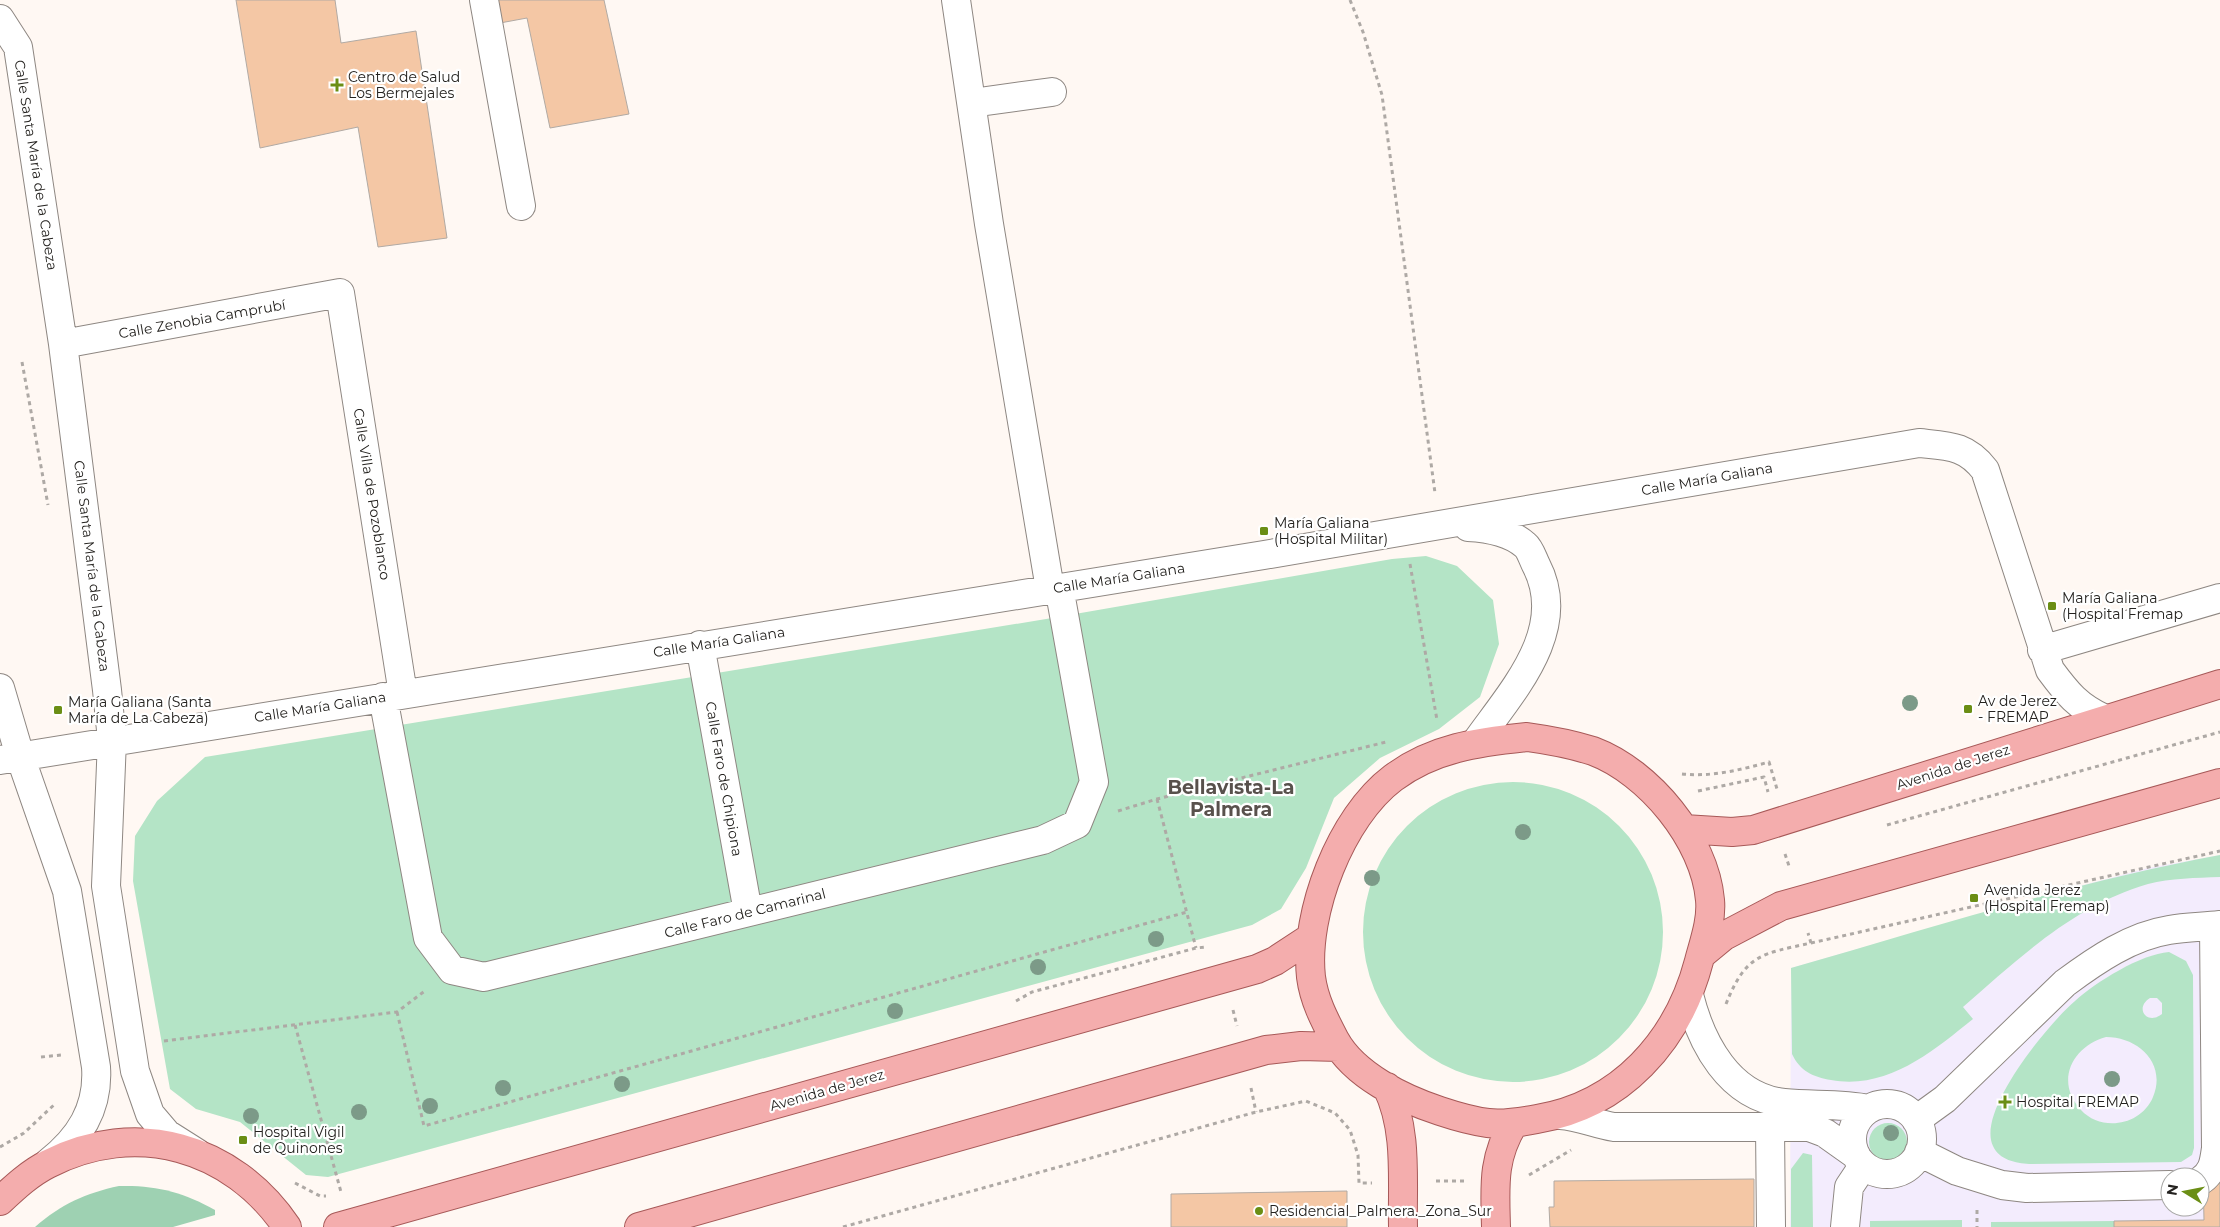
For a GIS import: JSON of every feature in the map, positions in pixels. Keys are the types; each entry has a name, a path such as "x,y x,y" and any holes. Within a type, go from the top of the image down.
{"main road":[{"name":"Avenida de Jerez","path":"1684,828 1732,832 1753,830 2105,718 2220,684"},
{"path":"1527,737 1562,742 1596,752 1642,782 1684,828 1699,858 1710,902 1701,955 1689,995 1679,1016 1660,1046 1642,1067 1609,1093 1560,1115 1514,1123 1488,1123 1426,1106 1387,1087 1370,1076 1339,1047 1320,1012 1311,978 1310,938 1324,880 1341,845 1363,809 1392,779 1432,756 1476,742 1527,737"},
{"path":"1701,955 1724,936 1781,906 2220,783"},
{"name":"Avenida de Jerez","path":"338,1227 1257,969 1275,961 1310,938"},
{"path":"639,1227 1266,1050 1301,1046 1339,1047"},
{"path":"1387,1087 1394,1102 1402,1138 1403,1227"},
{"path":"1496,1227 1495,1180 1498,1159 1504,1140 1514,1123"},
{"path":"0,1201 20,1182 47,1164 75,1151 106,1144 138,1142 169,1145 199,1154 228,1168 253,1187 274,1209 287,1227"}],"street":[{"path":"484,0 521,206"},
{"path":"956,0 989,224 1055,588 1094,782 1077,824"},
{"name":"Calle Santa María de la Cabeza","path":"0,19 18,47 63,344 112,740 106,886 135,1071 150,1114 167,1134 199,1154"},
{"path":"972,103 1052,92"},
{"name":"Calle Zenobia Camprubí","path":"63,344 340,294"},
{"name":"Calle Villa de Pozoblanco","path":"340,294 393,695"},
{"name":"Calle María Galiana","path":"10,758 1404,532 1919,443 1950,446 1974,456 1985,470 2042,650"},
{"name":"Calle María Galiana","path":"1439,526 1494,529 1526,545 1545,582 1546,625 1534,657 1476,742"},
{"path":"2105,718 2085,710 2068,694 2050,670 2042,650 2220,598"},
{"name":"Calle Faro de Chipiona","path":"700,645 748,912"},
{"path":"0,688 10,758 68,891 97,1077 90,1108 81,1131 66,1149 47,1164"},
{"path":"393,695 428,938 452,970"},
{"name":"Calle Faro de Camarinal","path":"452,970 484,977 1043,840 1077,824"},
{"path":"1916,1120 1945,1099 2065,982 2085,968 2121,947 2148,936 2169,930 2217,926 2216,1148 2214,1165 2210,1172"},
{"path":"1689,995 1693,1012 1714,1056 1728,1075 1744,1089 1763,1099 1784,1103 1840,1104 1869,1109"},
{"path":"1560,1115 1578,1116 1598,1125 1614,1127 1770,1127 1817,1129 1860,1160 1875,1172 1888,1174 1901,1171 1912,1163 1919,1152 1920,1130 1916,1120 1907,1110 1895,1105 1882,1104 1869,1109 1859,1117 1853,1129 1852,1142 1860,1160 1849,1187 1845,1227"},
{"path":"1770,1127 1771,1227"},
{"path":"1919,1152 1957,1172 2002,1185 2027,1188 2160,1185"}],"path":[{"path":"1350,0 1363,32 1382,94 1439,526"},
{"path":"1404,532 1439,729"},
{"path":"1880,827 2220,732"},
{"path":"1077,824 1157,799 1392,741"},
{"path":"1694,791 1702,792 1764,777 1767,790"},
{"path":"1157,799 1196,948"},
{"path":"1736,980 1754,959 1781,949 2220,851"},
{"path":"1785,854 1790,852"},
{"path":"397,1012 424,1126 1187,912"},
{"path":"1808,933 1811,943"},
{"path":"1015,1001 1032,992 1196,948 1211,947"},
{"path":"162,1041 397,1012 452,970"},
{"path":"293,1182 320,1196 342,1197 295,1025"},
{"path":"41,1057 70,1054"},
{"path":"0,1147 24,1133 61,1098"},
{"path":"843,1227 1282,1105 1306,1101 1335,1113 1350,1130 1358,1155 1359,1183 1377,1183"},
{"path":"1523,1179 1557,1158"},
{"path":"1429,1182 1469,1180"}],"shaded area":[{"name":"Hospital FREMAP","path":"2220,855 2220,1227 1790,1227 1791,968 2148,868"}],"green space":[{"path":"1426,556 1457,566 1493,600 1499,644 1480,697 1439,729 1380,758 1334,798 1306,868 1281,909 1252,925 328,1177 306,1175 240,1122 196,1109 170,1089 133,881 135,836 157,801 205,757 1052,618 1392,559"},
{"path":"1513,782 1542,785 1570,794 1584,800 1619,826 1645,861 1651,875 1660,903 1663,932 1660,961 1651,989 1645,1003 1619,1038 1584,1064 1570,1070 1542,1079 1513,1082 1484,1079 1456,1070 1442,1064 1407,1038 1381,1003 1375,989 1366,961 1363,932 1366,903 1375,875 1381,861 1407,826 1442,800 1456,794 1484,785"},
{"path":"2220,855 2220,877 2175,879 2148,884 2121,893 2072,919 2027,952 1963,1007 1973,1019 1941,1044 1908,1066 1890,1074 1871,1079 1851,1082 1831,1080 1818,1077 1803,1069 1792,1054 1791,968 2058,892 2112,878"},
{"path":"2169,952 2186,961 2193,975 2194,1148 2192,1155 2181,1162 2029,1164 2013,1162 1999,1155 1993,1146 1991,1131 1995,1112 2005,1091 2033,1047 2063,1012 2084,994 2119,970 2132,963","holes":["2150,998 2157,998 2162,1003 2162,1014 2157,1017 2147,1017 2144,1014 2143,1006","2106,1037 2118,1038 2139,1047 2153,1063 2156,1073 2153,1097 2147,1107 2130,1120 2120,1123 2109,1123 2089,1117 2073,1099 2069,1088 2068,1077 2076,1056 2084,1048"]},
{"path":"1888,1123 1895,1124 1901,1129 1906,1135 1906,1149 1901,1155 1895,1160 1888,1161 1881,1160 1875,1155 1870,1149 1869,1142 1870,1135 1875,1129 1881,1124"},
{"path":"1803,1153 1812,1155 1813,1227 1791,1227 1791,1169"},
{"path":"119,1186 157,1188 180,1194 215,1210 215,1215 173,1227 35,1227 54,1212 74,1200"},
{"path":"1962,1220 1962,1227 1870,1227 1870,1221"},
{"path":"2114,1221 2114,1227 1991,1227 1991,1222"}],"building":[{"name":"Centro de Salud Los Bermejales","path":"236,0 335,0 341,43 416,31 447,238 378,247 358,127 260,148"},
{"path":"495,0 604,0 629,114 550,128 527,18 500,23"},
{"path":"2220,1173 2220,1227 2114,1227 2114,1221 2204,1220 2204,1217 2210,1217 2210,1174"},
{"path":"1754,1179 1754,1227 1550,1227 1549,1207 1554,1207 1554,1181"},
{"name":"Residencial_Palmera._Zona_Sur","path":"1347,1191 1347,1227 1171,1227 1171,1194"}],"place":[{"name":"Centro de Salud Los Bermejales","path":"337,85"},
{"name":"María Galiana (Hospital Militar)","path":"1264,531"},
{"name":"María Galiana (Hospital Fremap","path":"2052,606"},
{"name":"Av de Jerez - FREMAP","path":"1968,709"},
{"name":"María Galiana (Santa María de La Cabeza)","path":"58,710"},
{"name":"Avenida Jerez (Hospital Fremap)","path":"1974,898"},
{"name":"Hospital FREMAP","path":"2005,1102"},
{"name":"Hospital Vigil de Quinones","path":"243,1140"},
{"name":"Residencial_Palmera._Zona_Sur","path":"1259,1211"}],"district":[{"name":"Bellavista-La Palmera","path":"1231,798"}]}
